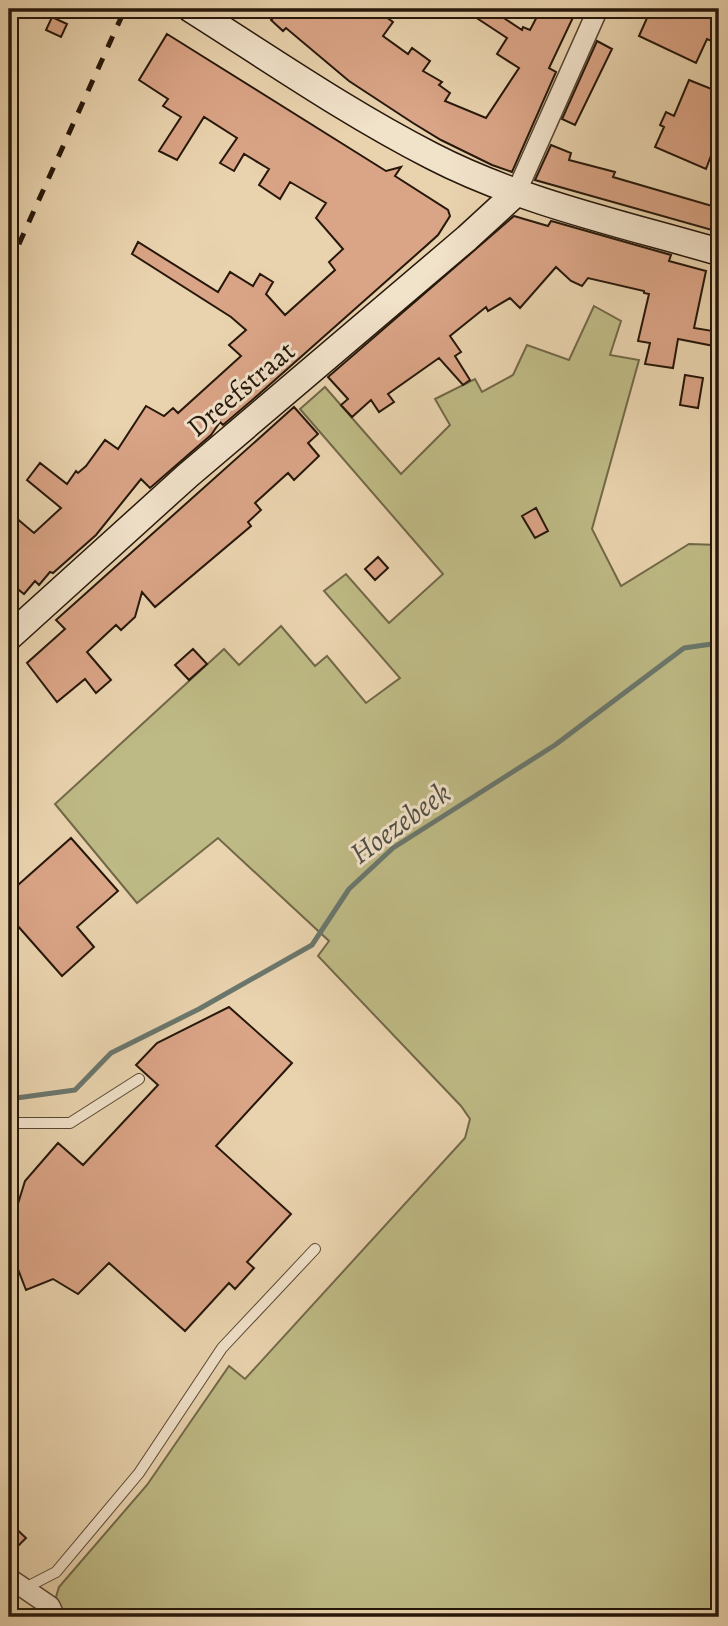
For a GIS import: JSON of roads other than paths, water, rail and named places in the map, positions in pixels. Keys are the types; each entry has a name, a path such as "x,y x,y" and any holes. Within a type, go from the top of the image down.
{"street":[{"path":"191,9 345,107 433,157 516,192 719,252"},
{"path":"516,192 598,9"},
{"name":"Dreefstraat","path":"9,638 187,476 456,247 516,192"},
{"path":"17,1583 50,1606 55,1617"}],"lane":[{"path":"9,1123 69,1123 139,1079"},
{"path":"17,1583 56,1572 139,1473 222,1348 315,1249"}],"waterway":[{"name":"Hoezebeek","path":"9,1099 75,1090 111,1053 199,1009 312,945 349,889 393,848 555,745 684,648 719,643"}],"railway":[{"path":"9,266 125,9"}]}
